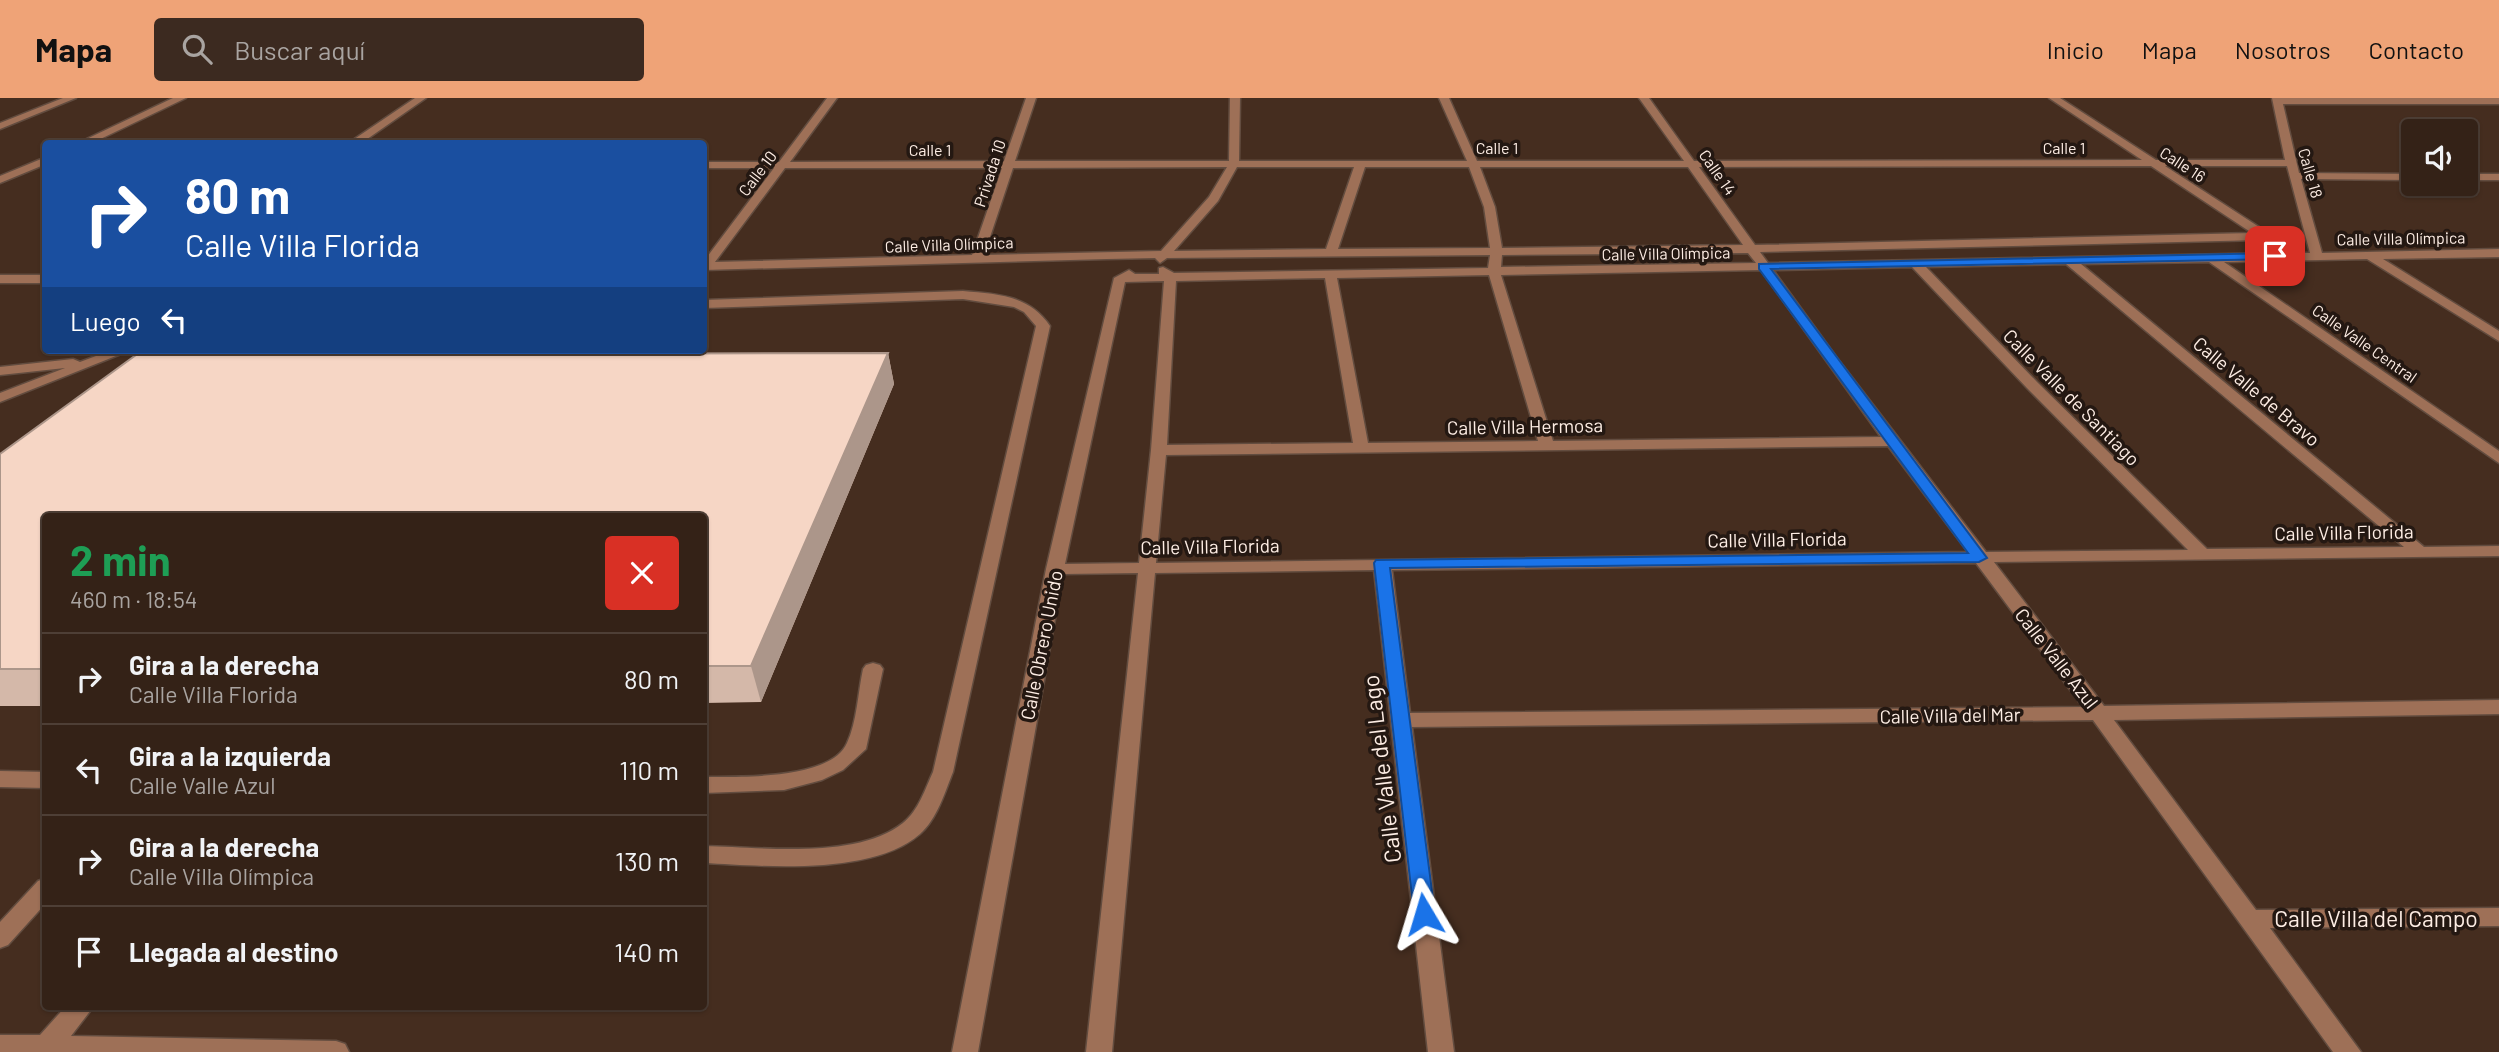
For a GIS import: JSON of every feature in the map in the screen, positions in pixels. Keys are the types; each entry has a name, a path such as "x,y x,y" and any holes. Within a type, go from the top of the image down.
{"street":[{"path":"0,127 71,98"},
{"path":"90,140 181,98"},
{"path":"358,140 421,98"},
{"name":"Calle 10","path":"707,263 832,98"},
{"name":"Privada 10","path":"978,259 1031,98"},
{"path":"1234,164 1235,98"},
{"path":"1444,98 1488,205 1498,252 1494,272 1547,445"},
{"name":"Calle 14","path":"1644,98 1694,164 1763,266"},
{"name":"Calle 16","path":"2054,98 2295,256"},
{"path":"2278,99 2499,101"},
{"name":"Calle 18","path":"2278,99 2291,163 2317,256"},
{"path":"0,180 42,161"},
{"path":"1330,254 1361,163"},
{"name":"Calle 1","path":"707,165 2291,163"},
{"name":"Calle Obrero Unido","path":"965,1052 1055,569 1120,278 1163,265 1234,164"},
{"path":"0,166 42,167"},
{"path":"2296,176 2401,177"},
{"path":"2478,177 2499,177"},
{"path":"1099,1052 1159,450 1163,265 1330,254 1751,249 2264,236"},
{"name":"Calle Villa Olímpica","path":"707,266 978,259 1330,274 2499,253"},
{"path":"2369,255 2499,337"},
{"name":"Calle Valle Central","path":"2211,258 2499,458"},
{"name":"Calle Valle de Bravo","path":"2068,260 2420,552"},
{"name":"Calle Valle de Santiago","path":"1916,264 2032,385 2203,555"},
{"name":"Calle Valle Azul","path":"1763,266 1891,441 2253,919 2348,1052"},
{"path":"1330,274 1362,447"},
{"path":"0,279 42,279"},
{"path":"707,304 962,295 1024,305 1038,315 1043,326 943,772 930,803 912,829 889,843 850,854 707,855"},
{"path":"0,398 113,354"},
{"path":"0,371 94,361"},
{"name":"Calle Villa Hermosa","path":"1159,450 1891,441"},
{"name":"Calle Villa Florida","path":"1055,569 2499,551"},
{"name":"Calle Valle del Lago","path":"1382,563 1441,1052"},
{"path":"707,785 795,779 830,768 856,750 873,669"},
{"name":"Calle Villa del Mar","path":"1401,720 1784,718 2499,707"},
{"path":"0,779 42,780"},
{"path":"0,938 42,891"},
{"name":"Calle Villa del Campo","path":"2253,919 2499,917"},
{"path":"46,1047 78,1010"},
{"path":"0,1046 336,1052"}],"building":[{"path":"888,353 751,666 707,666 707,513 42,513 42,669 0,669 0,454 136,355"}],"route":[{"path":"1424,914 1382,563 1979,558 1763,266 2275,256"}]}
